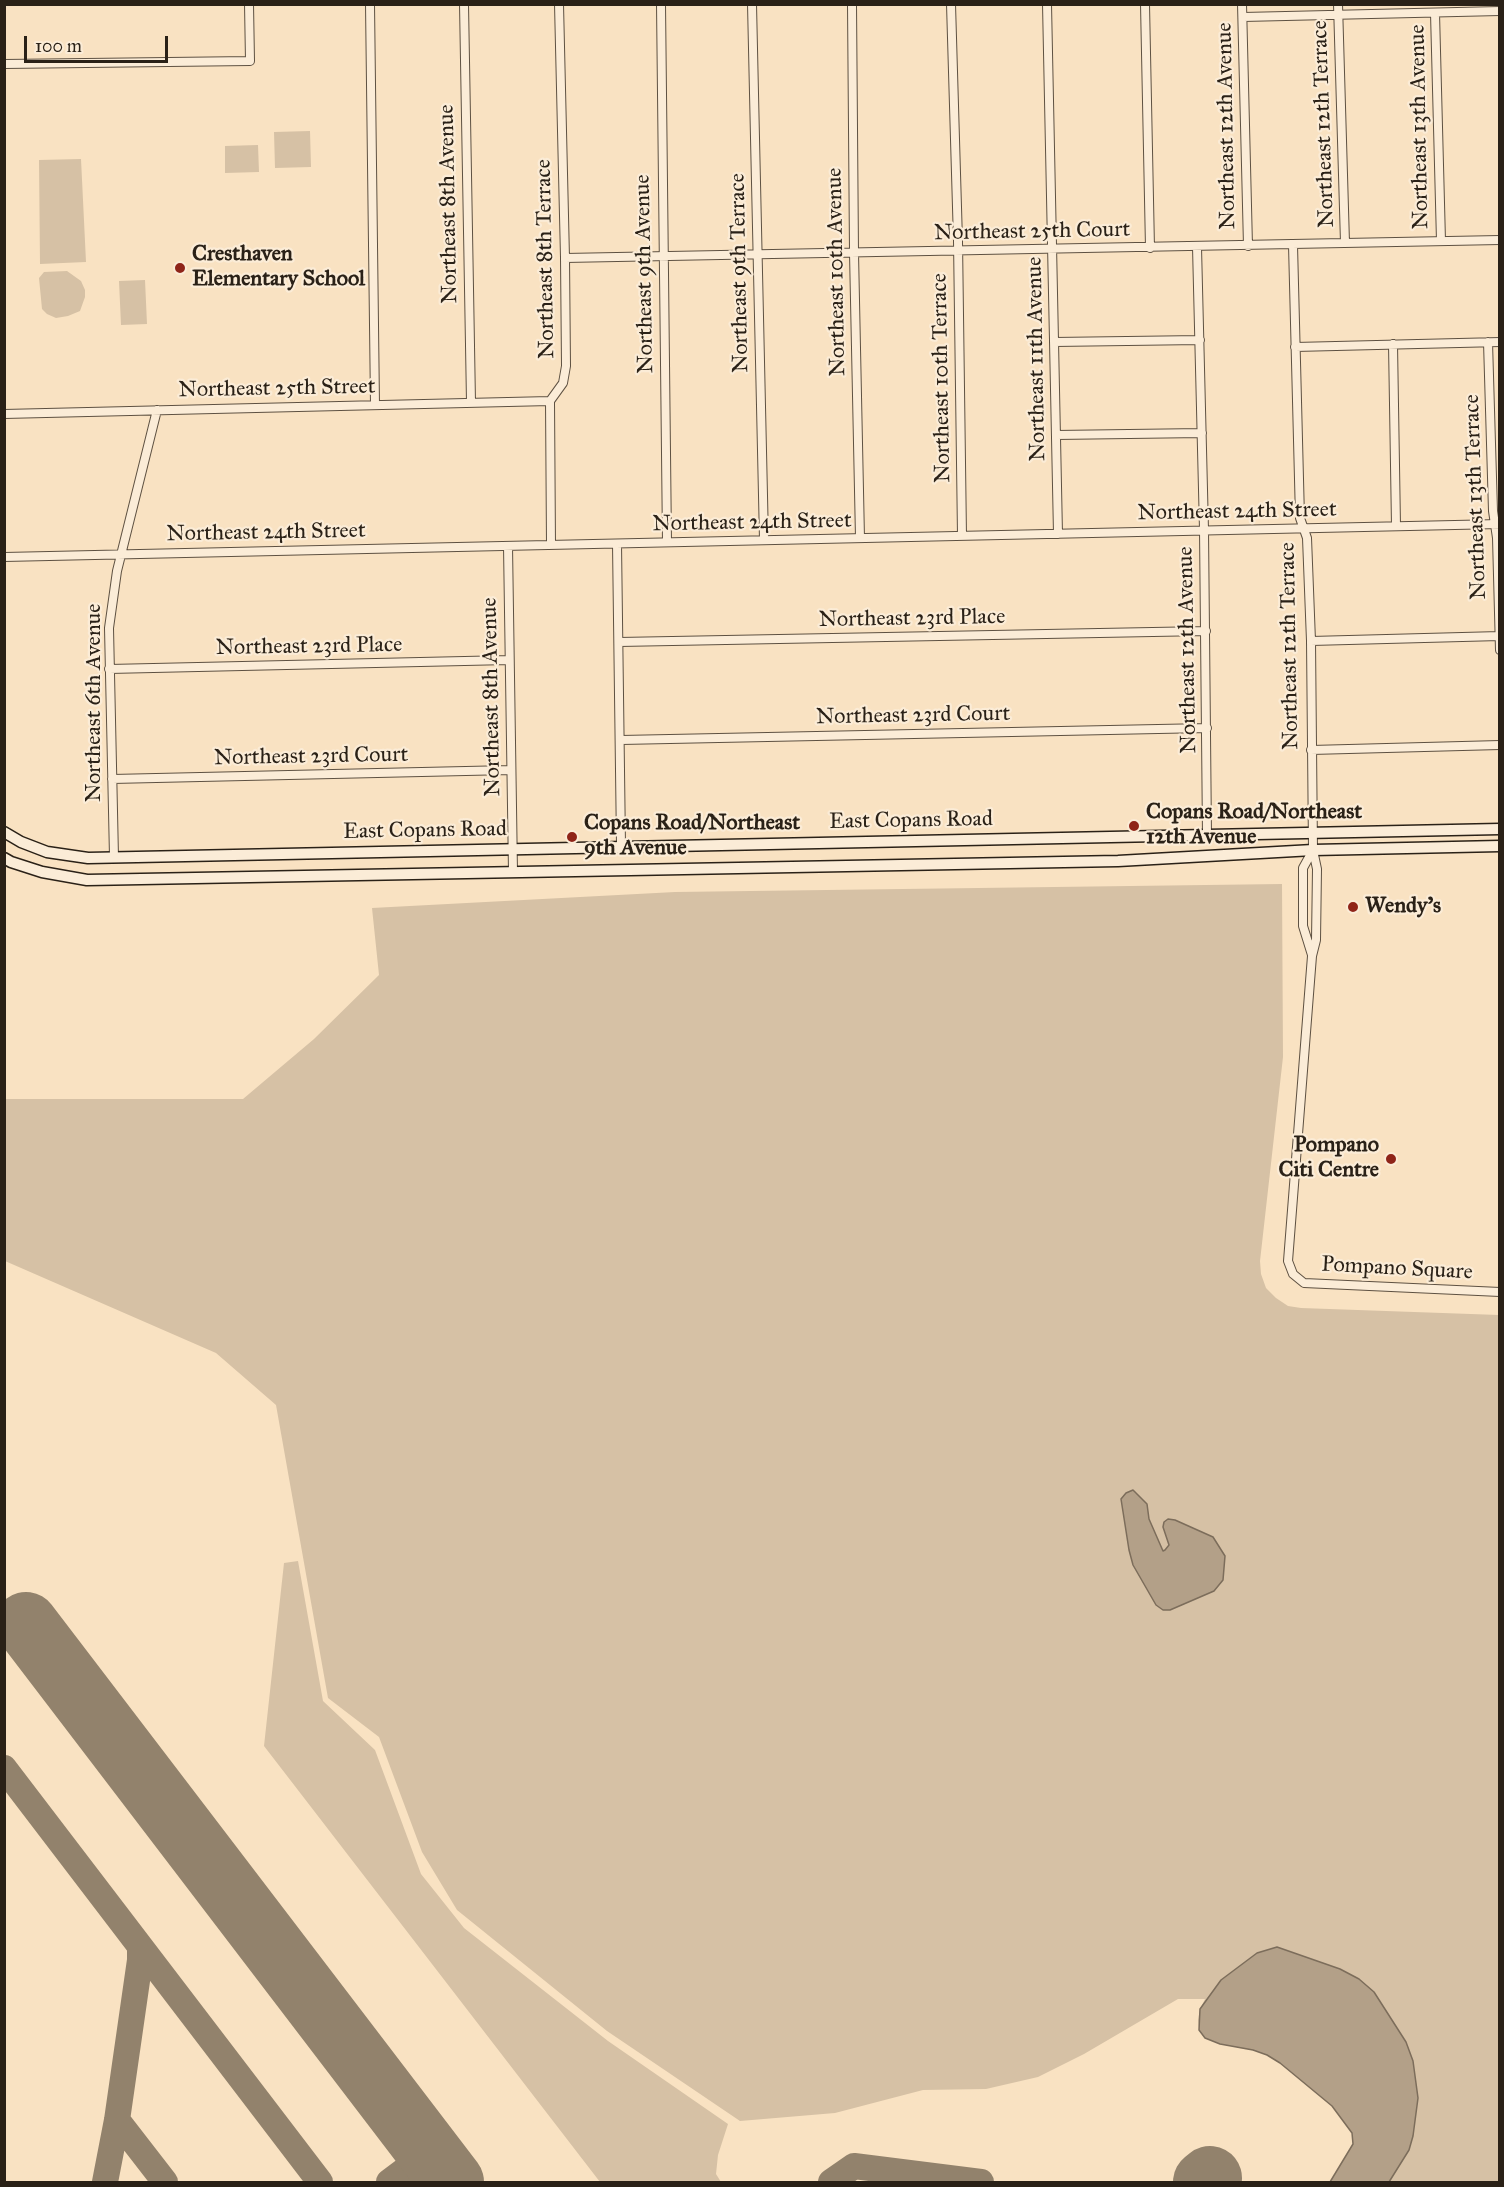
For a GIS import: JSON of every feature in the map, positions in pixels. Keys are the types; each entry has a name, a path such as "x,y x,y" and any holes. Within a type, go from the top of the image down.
{"main road":[{"name":"East Copans Road","path":"4,832 21,842 47,852 88,858 621,845 1500,829"},
{"name":"East Copans Road","path":"4,858 42,872 87,880 1118,861 1313,850 1500,846"}],"street":[{"path":"4,64 250,61 249,4"},
{"path":"370,4 375,405"},
{"name":"Northeast 8th Avenue","path":"464,4 471,402"},
{"name":"Northeast 8th Terrace","path":"550,545 550,400 563,383 566,366 559,4"},
{"name":"Northeast 9th Avenue","path":"661,4 667,542"},
{"name":"Northeast 9th Terrace","path":"752,4 764,540"},
{"name":"Northeast 10th Avenue","path":"852,4 860,538"},
{"name":"Northeast 10th Terrace","path":"951,4 958,251 962,536"},
{"name":"Northeast 11th Avenue","path":"1047,4 1058,534"},
{"path":"1145,4 1150,248"},
{"name":"Northeast 12th Avenue","path":"1242,4 1248,246"},
{"name":"Northeast 12th Terrace","path":"1338,4 1345,243"},
{"path":"1242,17 1500,11"},
{"name":"Northeast 13th Avenue","path":"1435,13 1441,241"},
{"name":"Northeast 25th Court","path":"565,258 1500,240"},
{"name":"Northeast 12th Terrace","path":"1293,245 1300,518 1305,528 1311,641 1313,832"},
{"name":"Northeast 12th Avenue","path":"1197,247 1206,631 1207,836"},
{"path":"1054,342 1200,340"},
{"name":"Northeast 13th Terrace","path":"1488,342 1497,524 1500,650"},
{"path":"1295,347 1500,342"},
{"path":"1393,344 1396,526"},
{"name":"Northeast 25th Street","path":"4,414 550,400"},
{"name":"Northeast 6th Avenue","path":"114,857 109,669 112,596 157,410"},
{"path":"1056,435 1202,433"},
{"name":"Northeast 24th Street","path":"4,557 1497,524"},
{"path":"617,543 621,845"},
{"name":"Northeast 8th Avenue","path":"508,546 513,872"},
{"name":"Northeast 23rd Place","path":"619,642 1206,631"},
{"path":"1311,641 1499,636"},
{"name":"Northeast 23rd Place","path":"109,669 509,660"},
{"name":"Northeast 23rd Court","path":"621,740 1207,728"},
{"path":"1311,750 1500,745"},
{"name":"Northeast 23rd Court","path":"112,779 510,770"},
{"name":"Pompano Square","path":"1313,832 1313,850 1317,869 1316,940 1312,956 1288,1261 1293,1274 1304,1283 1500,1292"},
{"name":"Pompano Square","path":"1312,956 1303,926 1303,868 1313,850"}],"shaded area":[{"path":"310,131 311,167 275,168 274,132"},
{"path":"258,145 259,172 225,173 225,146"},
{"path":"81,159 86,262 40,264 39,160"},
{"path":"67,271 81,281 85,297 80,311 56,318 42,309 39,278 44,272"},
{"path":"145,280 147,324 121,325 119,281"},
{"path":"1282,884 1283,1057 1260,1261 1261,1274 1266,1288 1288,1306 1301,1308 1499,1315 1499,2182 1330,2182 1353,2144 1352,2133 1344,2121 1332,2106 1267,2055 1220,2044 1205,2038 1199,2030 1198,2020 1205,1999 1178,1999 1084,2054 1038,2077 986,2089 923,2090 835,2113 740,2121 607,2031 457,1910 422,1852 379,1737 328,1698 276,1405 216,1353 5,1261 5,1099 243,1099 314,1039 379,975 372,908 675,892"},
{"path":"1133,1490 1147,1504 1149,1519 1163,1551 1169,1545 1163,1527 1164,1522 1168,1519 1213,1537 1225,1556 1223,1580 1214,1591 1170,1610 1163,1610 1156,1605 1133,1565 1129,1550 1121,1499"},
{"path":"298,1561 323,1701 375,1750 421,1874 464,1928 608,2041 728,2124 718,2155 716,2174 721,2182 600,2182 264,1746 284,1563"},
{"path":"1277,1947 1340,1969 1359,1979 1374,1992 1406,2042 1413,2061 1418,2098 1409,2150 1389,2182 1330,2182 1353,2144 1352,2133 1332,2106 1267,2055 1220,2044 1205,2038 1199,2030 1200,2009 1221,1980 1257,1953"}],"taxiway":[{"path":"4,1615 26,1624"},
{"path":"4,1768 320,2182"},
{"path":"105,2182 117,2120 140,1947"},
{"path":"117,2120 165,2182"},
{"path":"389,2182 429,2152"},
{"path":"831,2182 854,2166 981,2182"}],"runway":[{"path":"26,1624 452,2182"},
{"path":"1205,2182 1210,2178"}],"place":[{"name":"Cresthaven Elementary School","path":"180,268"},
{"name":"Copans Road/Northeast 12th Avenue","path":"1134,826"},
{"name":"Copans Road/Northeast 9th Avenue","path":"572,837"},
{"name":"Wendy's","path":"1353,907"},
{"name":"Pompano Citi Centre","path":"1391,1159"}]}
